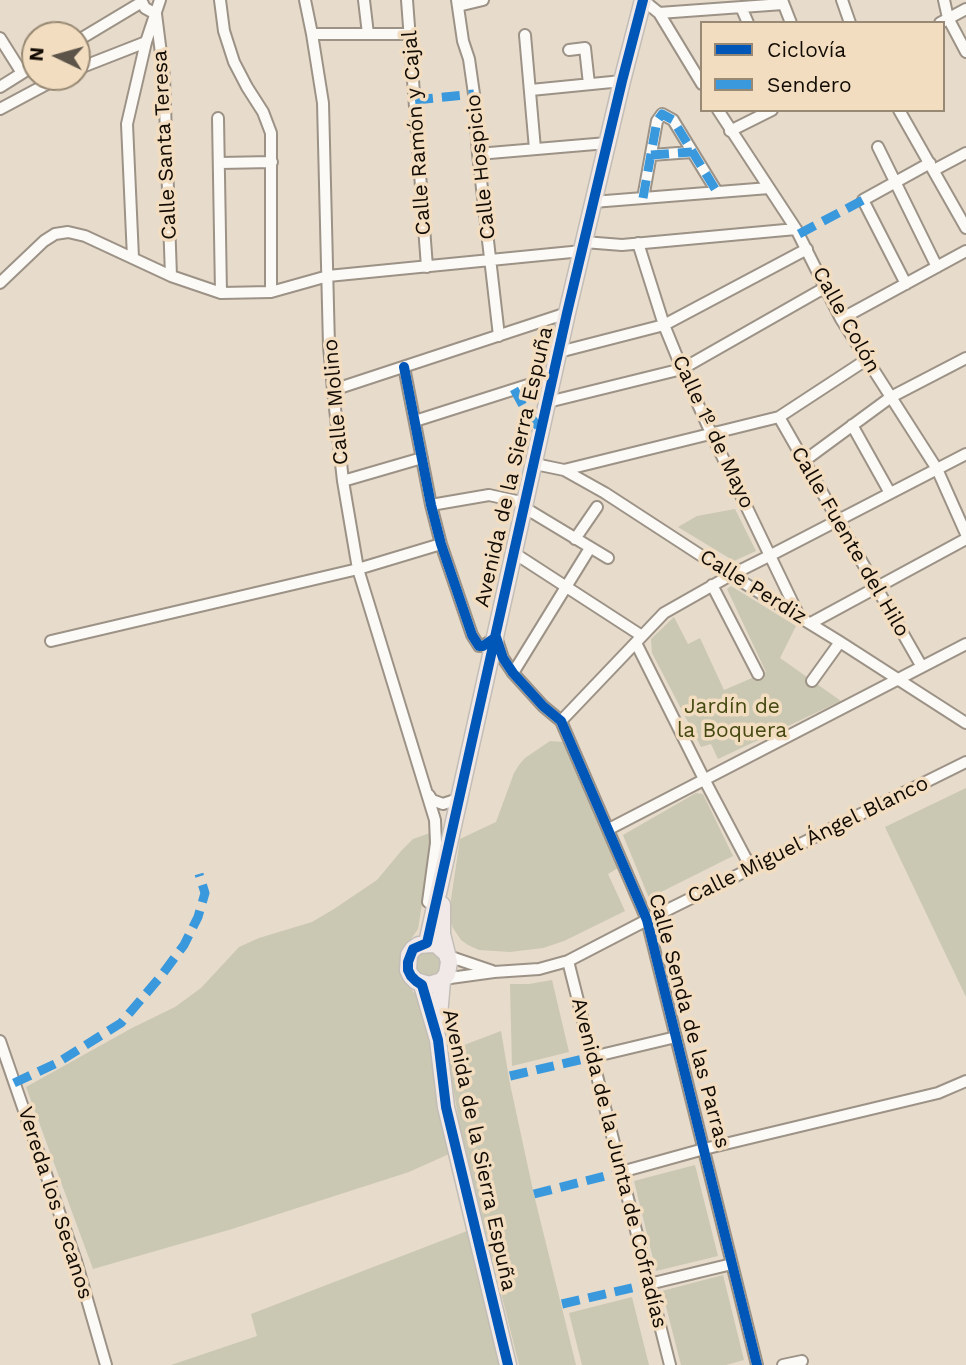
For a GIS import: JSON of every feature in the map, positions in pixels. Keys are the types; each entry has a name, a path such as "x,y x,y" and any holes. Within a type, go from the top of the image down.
{"main road":[{"name":"Avenida de la Sierra Espuña","path":"423,944 444,868 593,202 643,0"},
{"name":"Avenida de la Sierra Espuña","path":"444,868 442,934 447,954"},
{"path":"423,944 437,945 447,954 449,968 442,980 422,985 408,970 413,949 423,944"},
{"name":"Avenida de la Sierra Espuña","path":"438,1040 442,980"},
{"name":"Avenida de la Sierra Espuña","path":"422,985 438,1040 446,1107 508,1365"}],"street":[{"path":"133,258 127,124 146,42 160,0"},
{"path":"220,0 234,62 263,112 271,133 271,292"},
{"name":"Calle Molino","path":"305,0 323,103 329,346 343,481 358,569 435,820 432,886 423,944"},
{"path":"364,0 368,34"},
{"name":"Calle Ramón y Cajal","path":"407,0 427,267"},
{"path":"458,3 483,0"},
{"path":"643,0 659,13 700,81"},
{"path":"842,0 849,21"},
{"path":"944,0 944,21 966,9"},
{"path":"91,32 141,1 145,8 156,14"},
{"path":"659,13 741,8 782,2 791,21"},
{"name":"Calle Hospicio","path":"458,3 474,94 478,154 499,336"},
{"path":"741,8 747,21"},
{"name":"Calle Santa Teresa","path":"156,14 164,77 171,276"},
{"path":"945,22 966,52"},
{"path":"312,34 410,34"},
{"path":"525,35 535,149"},
{"path":"0,38 21,71"},
{"path":"91,64 146,42"},
{"path":"569,50 585,48 590,84"},
{"path":"0,87 21,74"},
{"path":"531,90 622,81"},
{"path":"0,109 34,91"},
{"name":"Calle Colón","path":"719,112 796,229 841,320 937,469 966,534"},
{"path":"730,131 768,112"},
{"path":"900,112 966,228"},
{"path":"643,198 657,121 663,114 673,120 717,192"},
{"path":"218,118 220,293"},
{"path":"478,154 607,144"},
{"path":"878,147 937,267"},
{"path":"651,155 692,152"},
{"path":"906,284 863,200 896,182 966,153"},
{"path":"220,163 272,162"},
{"path":"593,202 769,188"},
{"path":"0,283 44,241 55,234 68,232 85,236 171,276 220,293 271,292 328,276 491,260 583,247 796,229"},
{"name":"Calle 1º de Mayo","path":"638,243 664,325 682,369 800,617"},
{"path":"559,352 664,325 807,249"},
{"path":"841,320 966,251"},
{"path":"548,402 682,369 826,287"},
{"path":"332,390 568,313"},
{"path":"804,461 891,397 966,358"},
{"path":"564,470 779,417 866,360"},
{"path":"404,367 431,505 441,544 472,635 479,646 496,637"},
{"path":"415,421 553,377"},
{"name":"Calle Fuente del Hilo","path":"779,417 922,667"},
{"path":"852,425 890,493"},
{"path":"561,721 664,612 730,575 966,454"},
{"path":"343,481 422,458"},
{"name":"Calle Perdiz","path":"535,464 564,470 605,493 966,723"},
{"path":"431,505 489,495 526,506 608,558"},
{"path":"575,539 597,507"},
{"path":"811,623 966,539"},
{"path":"51,640 358,569 441,544"},
{"path":"513,673 590,548"},
{"path":"514,553 567,586 639,640 704,779 751,868"},
{"path":"712,585 758,674"},
{"name":"Calle Senda de las Parras","path":"496,637 503,658 513,673 561,721 647,920 757,1365"},
{"path":"812,681 840,642"},
{"path":"609,829 966,644"},
{"name":"Calle Miguel Ángel Blanco","path":"442,980 539,969 568,961 966,762"},
{"path":"428,793 432,800 443,804 458,799"},
{"name":"Calle Miguel Ángel Blanco","path":"447,954 494,972"},
{"name":"Avenida de la Junta de Cofradías","path":"568,961 670,1365"},
{"path":"592,1057 676,1037"},
{"name":"Vereda los Secanos","path":"0,1042 76,1261 106,1365"},
{"path":"621,1172 704,1149 938,1093 966,1081"},
{"path":"649,1284 732,1264"},
{"path":"783,1365 802,1361"}],"green space":[{"path":"735,509 756,551 734,561 678,527 697,516"},
{"name":"Jardín de la Boquera","path":"731,586 796,626 780,658 841,701 718,759 711,744 701,747 652,653 651,639 674,617 688,644 700,638 724,690 766,672 727,589"},
{"path":"550,741 564,742 618,868 608,874 625,911 564,941 543,948 510,952 479,950 461,940 450,920 460,839 496,822 519,765"},
{"path":"966,788 966,997 885,827"},
{"path":"696,793 703,794 733,856 649,898 623,835"},
{"path":"430,833 418,929 401,953 400,970 415,994 424,1016 449,1154 409,1172 232,1229 93,1269 26,1087 175,1007 201,988 239,947 312,922 334,909 377,880 413,839"},
{"path":"434,950 443,961 440,975 426,979 415,969 415,960 420,952"},
{"path":"552,980 569,1052 512,1066 510,984"},
{"path":"501,1031 534,1195 576,1365 519,1365 460,1128 452,1081 451,1050"},
{"path":"695,1165 718,1256 656,1271 634,1181"},
{"path":"467,1231 500,1365 171,1365 257,1336 251,1314"},
{"path":"723,1275 744,1360 726,1365 681,1365 662,1291"},
{"path":"632,1297 649,1365 582,1365 569,1313"}],"marked path":[{"path":"415,100 474,94"},
{"path":"643,198 657,121 662,114 673,120 717,192"},
{"path":"651,155 692,152"},
{"path":"799,234 863,200"},
{"path":"514,389 527,413 542,431"},
{"path":"14,1083 57,1063 121,1023 184,945 198,917 205,893 199,874"},
{"path":"510,1076 592,1057"},
{"path":"534,1194 621,1172"},
{"path":"562,1304 649,1284"}],"cycle path":[{"path":"508,1365 446,1107 438,1040 422,985 411,976 408,962 413,949 427,943 567,313 643,0"},
{"path":"404,367 431,505 441,544 472,635 479,646 496,637 503,658 513,673 543,706 561,721 647,920 757,1365"}]}
